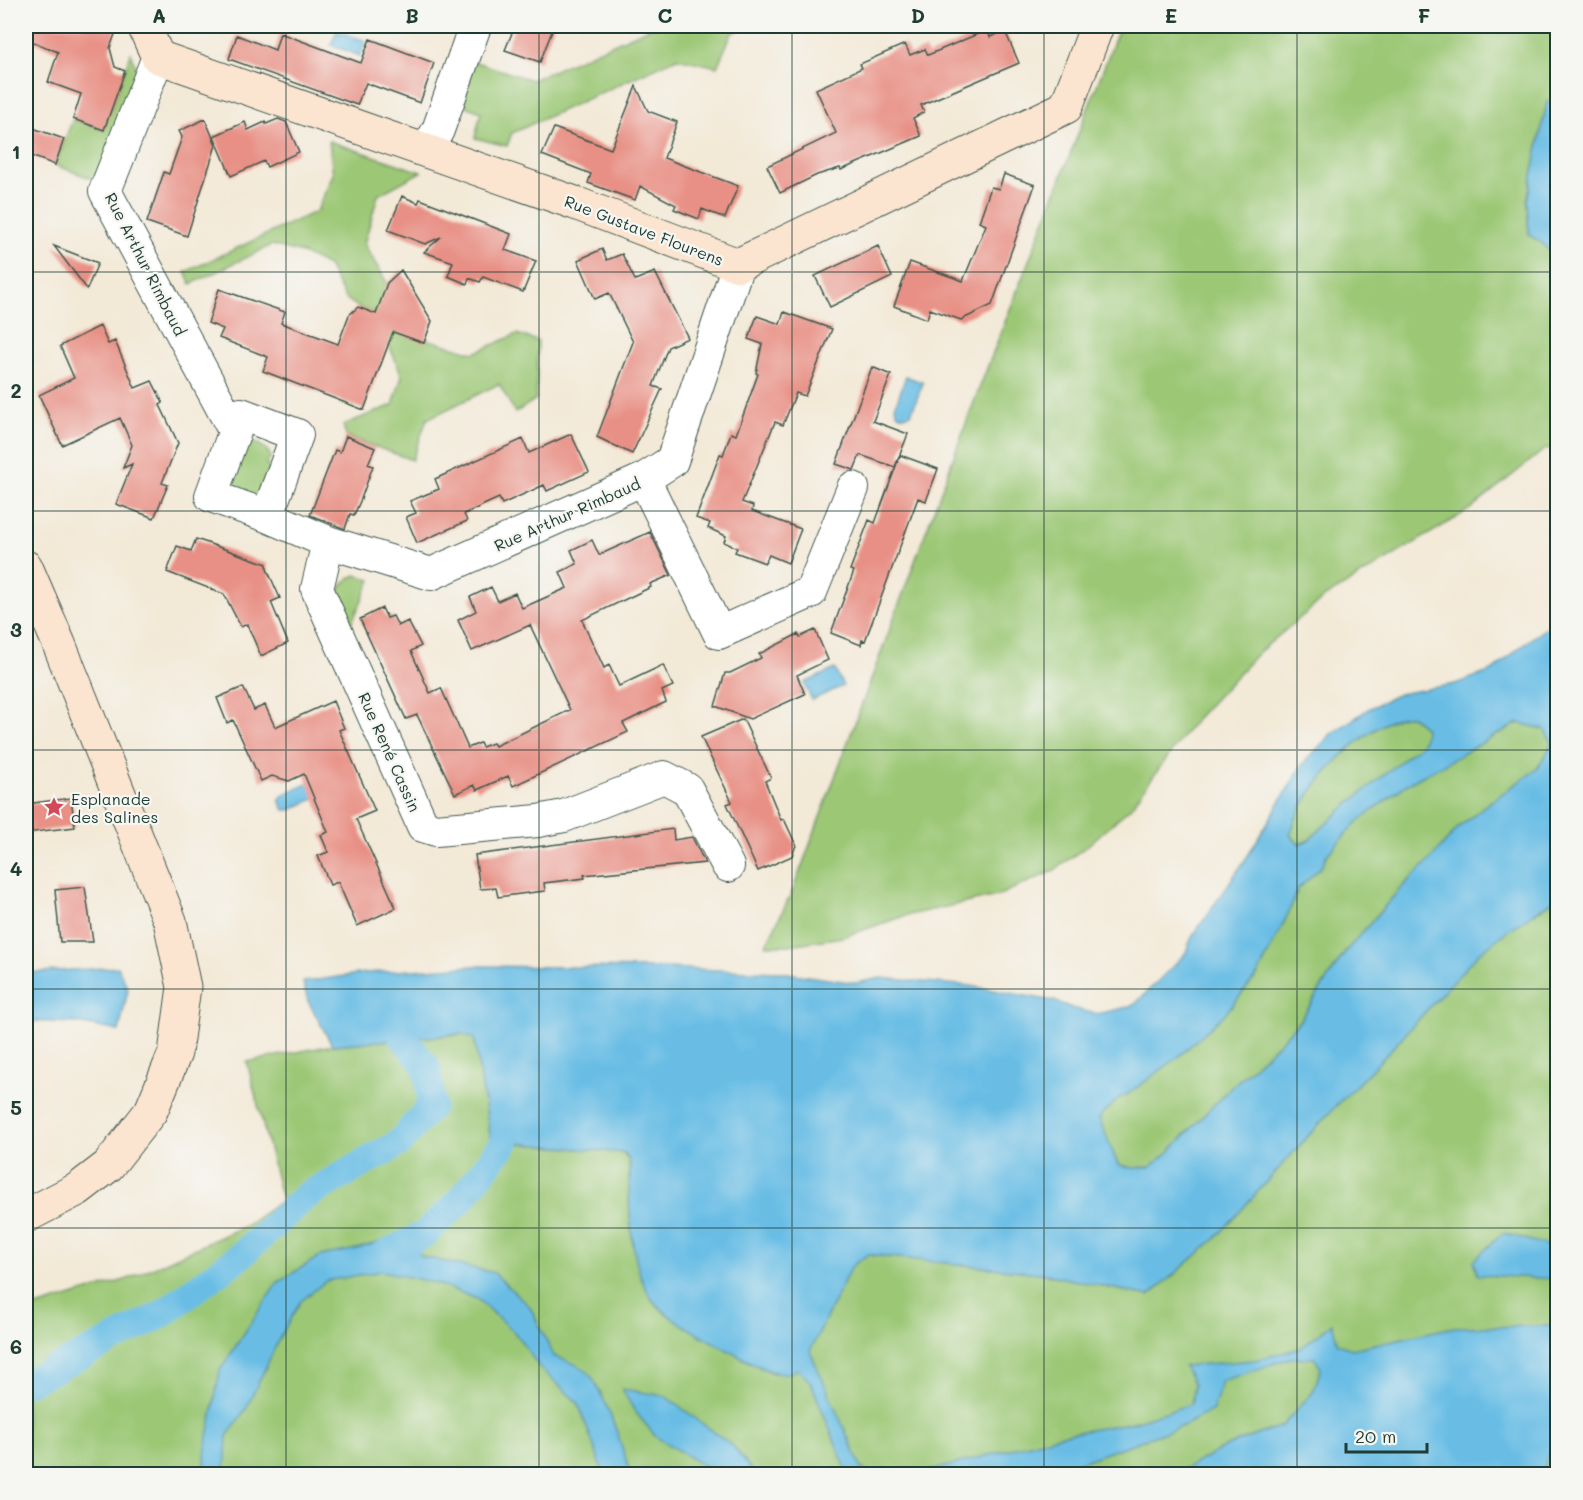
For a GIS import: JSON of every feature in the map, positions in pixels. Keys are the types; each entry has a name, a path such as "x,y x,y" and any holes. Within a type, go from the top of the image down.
{"street":[{"path":"144,26 158,57"},
{"path":"426,151 438,130 475,26"},
{"name":"Rue Gustave Flourens","path":"158,57 575,203 738,265 1066,107 1097,26"},
{"name":"Rue Arthur Rimbaud","path":"158,57 105,191 235,432 211,496 267,516 328,542 431,574 644,479 672,461 738,265"},
{"path":"235,432 241,414 297,435 267,516"},
{"path":"644,479 719,633 811,592 853,488"},
{"name":"Rue René Cassin","path":"328,542 317,589 423,826 436,831 564,816 664,777 687,789 728,866"},
{"path":"26,567 170,921 184,987 175,1053 151,1111 108,1166 78,1189 26,1216"}],"green space":[{"path":"654,26 748,26 732,33 717,67 677,58 512,133 507,146 475,138 481,112 449,100 463,58 532,80"},
{"path":"1120,26 1557,26 1557,98 1547,102 1527,201 1529,235 1541,242 1557,260 1557,449 1545,449 1469,510 1325,597 1258,653 1196,719 1130,808 1087,846 1053,871 997,896 904,916 843,937 789,945 766,945 793,890 974,402"},
{"path":"131,53 138,74 98,181 55,165 73,119 104,130"},
{"path":"329,141 421,172 378,195 364,244 388,285 415,314 426,339 474,353 517,334 538,341 536,399 515,413 499,384 427,419 412,460 346,436 343,425 393,405 402,376 376,314 358,307 345,298 328,266 302,253 272,245 191,284 185,272 317,211 333,174"},
{"path":"246,443 261,445 271,457 266,463 270,469 265,482 260,486 265,497 259,500 233,490 231,485 233,470 245,453 241,446"},
{"path":"356,575 371,580 351,624 346,621 342,613 338,595 345,582"},
{"path":"1402,716 1411,716 1425,728 1424,740 1309,840 1299,844 1290,835 1297,817 1319,781 1334,764 1367,735"},
{"path":"1518,723 1544,729 1552,742 1537,769 1483,807 1458,828 1400,889 1346,951 1301,1019 1279,1043 1223,1095 1168,1153 1150,1167 1132,1168 1120,1165 1099,1118 1119,1098 1128,1094 1177,1058 1225,1014 1258,974 1298,889 1322,866 1326,856 1356,823 1406,785"},
{"path":"1557,898 1557,1474 26,1474 26,1310 128,1279 247,1225 282,1200 247,1062 332,1045 463,1034 474,1038 491,1141 624,1153 629,1161 632,1240 652,1300 667,1314 751,1363 773,1373 793,1372 807,1356 851,1267 867,1255 1040,1273 1149,1296 1215,1239 1478,954 1511,928"}],"water":[{"path":"337,31 366,41 360,56 331,45"},
{"path":"1558,98 1557,260 1541,242 1529,235 1527,201 1547,102"},
{"path":"906,376 923,383 911,414 903,416 898,414 895,407"},
{"path":"1557,620 1557,898 1511,928 1478,954 1215,1239 1149,1296 1040,1273 871,1255 867,1255 851,1267 810,1351 862,1469 870,1474 848,1474 811,1383 798,1369 776,1373 760,1367 680,1323 652,1299 641,1276 634,1248 629,1206 630,1166 625,1153 491,1141 474,1038 462,1034 332,1045 308,1001 303,982 365,973 474,966 780,972 856,983 881,978 971,986 1054,1001 1097,1014 1128,1007 1137,1002 1185,954 1192,937 1247,857 1302,765 1331,734 1370,708 1399,694 1455,684 1492,671","holes":["1402,716 1412,716 1425,728 1424,740 1309,840 1299,844 1290,835 1297,817 1319,781 1334,764 1367,735","1518,723 1544,729 1552,742 1537,769 1483,807 1458,828 1400,889 1346,951 1301,1019 1279,1043 1223,1095 1168,1153 1150,1167 1132,1168 1120,1165 1099,1118 1119,1098 1128,1094 1177,1058 1225,1014 1258,974 1298,889 1322,866 1326,856 1356,823 1406,785"]},
{"path":"835,669 843,686 812,700 804,683"},
{"path":"307,784 312,785 317,794 314,799 290,810 284,810 279,800 284,794"},
{"path":"118,967 128,989 119,1031 78,1023 26,1021 26,973"},
{"path":"422,1228 412,1249 424,1257 494,1273 530,1307 554,1356 581,1367 591,1376 612,1418 630,1474 604,1474 578,1403 540,1368 515,1333 477,1299 435,1283 382,1271 326,1281 300,1302 279,1339 246,1409 227,1436 225,1474 205,1474 205,1453 220,1370 277,1283 320,1256 357,1249"},
{"path":"1503,1233 1557,1248 1557,1279 1478,1275 1473,1261"},
{"path":"1332,1323 1338,1344 1352,1349 1454,1327 1557,1326 1557,1437 1540,1474 1175,1474 1229,1445 1282,1426 1313,1392 1321,1368 1314,1358 1290,1358 1222,1381 1213,1410 1185,1425 1047,1474 919,1474 1062,1435 1134,1422 1191,1404 1194,1385 1184,1366 1255,1360 1301,1348"},
{"path":"622,1389 665,1396 733,1446 755,1474 717,1474 656,1437 634,1410"}],"building":[{"path":"26,26 118,26 110,48 115,67 125,71 104,130 73,119 81,94 48,82 58,52 26,39"},
{"path":"515,26 554,26 540,62 505,50"},
{"path":"987,30 990,37 1005,31 1019,63 921,105 924,112 913,118 921,136 841,170 840,168 817,175 780,193 767,166 836,133 816,89 862,68 860,64 905,44 910,55 925,49 928,55"},
{"path":"280,33 361,63 370,39 434,63 420,103 366,83 357,105 229,59 237,35 275,50"},
{"path":"636,86 648,111 677,122 664,158 738,186 725,218 702,209 699,219 674,209 676,205 640,186 635,200 588,183 591,174 542,155 554,128 611,149"},
{"path":"205,119 216,145 187,236 147,222 164,172 169,174 182,137 179,131"},
{"path":"278,119 286,122 299,152 267,167 264,161 231,176 214,136 245,122 248,130"},
{"path":"30,127 64,139 55,165 26,154 26,140"},
{"path":"1004,174 1035,185 992,305 961,320 930,309 927,319 894,306 910,262 963,281 986,225 979,222 991,187 999,189"},
{"path":"402,196 418,203 420,199 511,234 505,250 536,261 523,292 483,277 480,282 469,278 467,284 448,276 453,262 424,252 441,237 425,244 388,230"},
{"path":"54,246 98,263 87,289"},
{"path":"878,246 892,277 830,307 815,276"},
{"path":"602,249 607,260 622,254 635,280 655,272 688,338 668,347 653,386 662,389 632,454 597,437 633,342 609,293 595,299 578,260"},
{"path":"401,270 432,321 424,343 393,332 364,410 263,371 268,357 219,338 223,329 208,323 219,289 285,312 281,323 338,344 349,315 358,307 376,314 387,283"},
{"path":"784,312 832,329 805,396 796,393 783,425 775,422 742,502 753,506 752,511 801,529 788,563 769,555 765,563 735,552 737,548 724,542 726,536 708,528 710,523 696,518 720,454 723,455 731,433 736,435 758,374 756,373 762,344 748,339 757,316 780,324"},
{"path":"100,326 108,344 115,341 135,388 152,381 163,403 160,405 178,443 162,483 168,485 154,518 116,504 132,464 123,468 132,445 120,418 62,445 39,395 74,378 60,346"},
{"path":"872,367 891,375 873,421 908,434 895,467 860,455 854,470 836,464"},
{"path":"571,434 589,472 547,491 544,485 502,504 499,498 464,514 467,521 417,543 406,517 416,513 410,501 439,489 435,479 523,439 529,453"},
{"path":"346,436 375,448 368,464 373,466 361,499 354,515 350,514 345,529 310,515 335,450 340,452"},
{"path":"900,455 938,469 926,501 918,498 865,641 862,640 861,645 831,633 854,571 850,570 869,520 875,523"},
{"path":"650,532 671,575 582,620 604,668 609,665 619,686 663,665 673,686 662,691 666,702 623,723 628,732 513,786 508,776 477,790 474,785 455,794 417,715 406,719 360,619 382,608 387,618 393,616 398,626 408,621 421,646 411,651 430,693 441,688 468,748 480,743 482,747 493,743 495,746 570,710 530,625 472,651 458,620 476,611 470,597 491,587 498,601 515,593 522,608 567,588 560,572 577,564 571,550 592,540 599,555"},
{"path":"196,539 267,564 280,598 271,602 288,643 261,656 247,624 241,627 224,594 167,572 177,546 191,551"},
{"path":"815,630 828,660 797,675 805,694 750,719 715,706 725,673 730,673 761,658 759,654 798,634 800,637"},
{"path":"243,687 254,710 265,705 275,727 333,701 344,728 339,730 375,811 356,819 396,908 357,926 338,882 330,885 318,856 328,852 321,835 328,832 304,774 289,781 272,776 261,781 233,720 227,723 217,698"},
{"path":"743,719 771,778 765,781 781,820 784,819 796,845 792,856 758,871 727,804 732,802 701,737"},
{"path":"71,798 75,827 26,833 26,804"},
{"path":"673,829 674,840 692,837 705,863 584,875 585,878 544,883 545,891 498,897 496,888 480,889 475,855"},
{"path":"85,887 93,942 60,942 55,890"}],"waterway":[{"path":"29,1382 161,1315 240,1256 306,1196 399,1143 432,1105 427,1068 397,1029 391,1013"},
{"path":"383,1255 425,1234 460,1201 505,1142 510,1106"}],"place":[{"name":"Esplanade des Salines","path":"54,807"}]}
